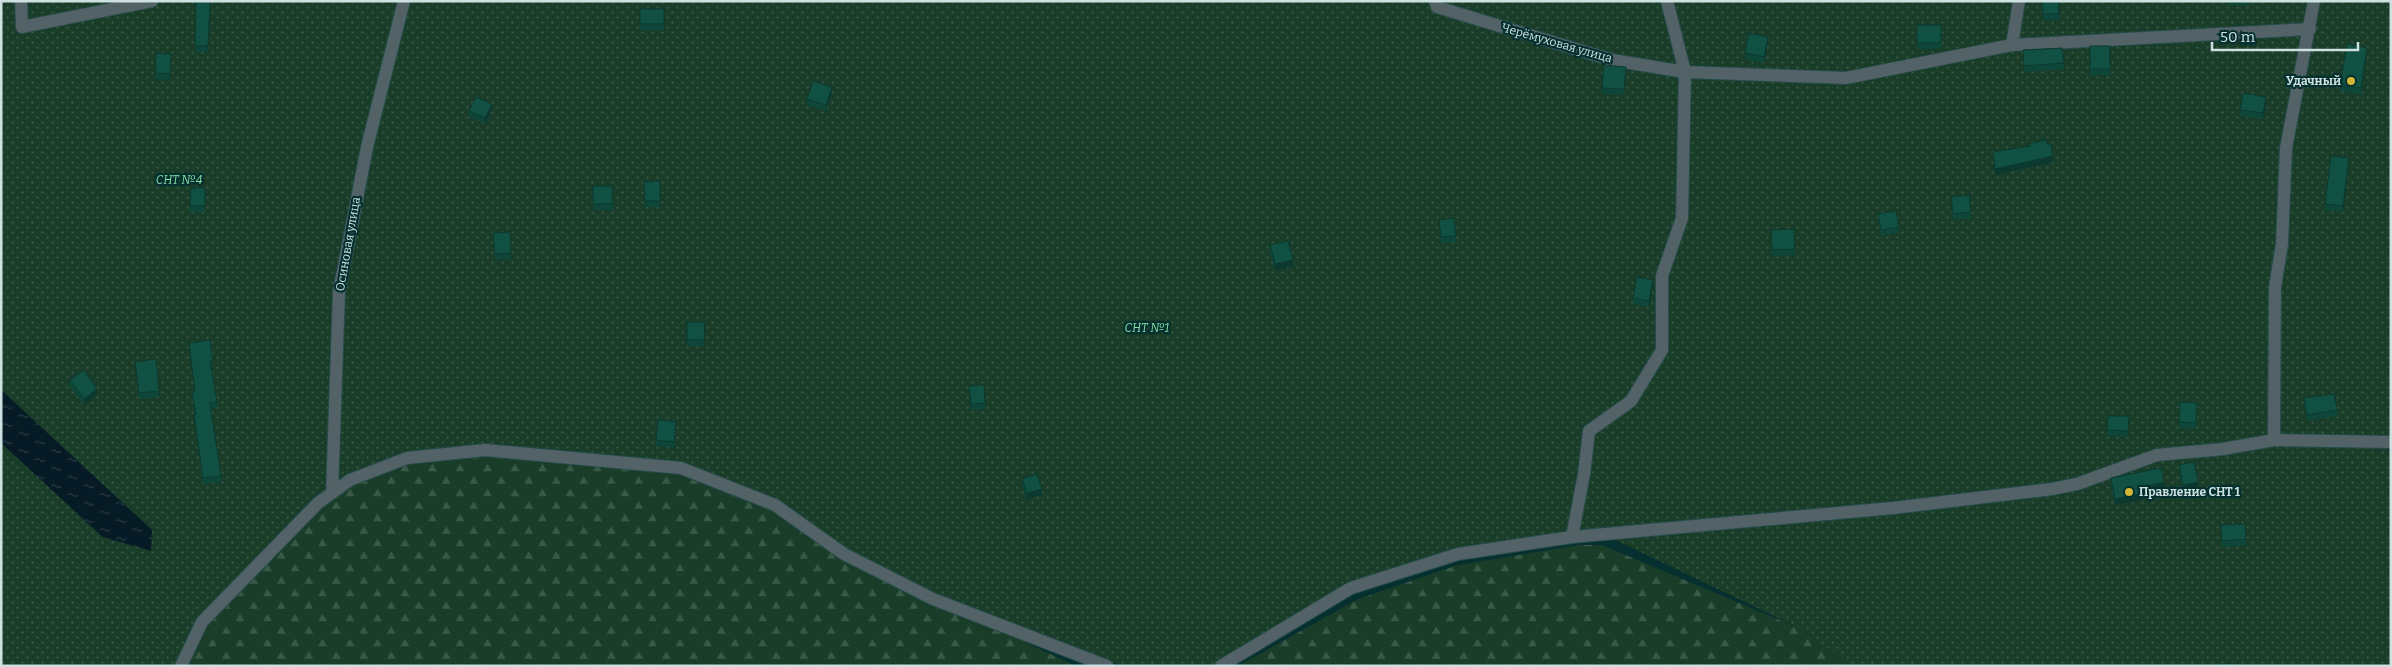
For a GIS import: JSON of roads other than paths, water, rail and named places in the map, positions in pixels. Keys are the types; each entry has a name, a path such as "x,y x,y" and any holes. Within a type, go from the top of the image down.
{"street":[{"path":"21,1 22,27 152,1"},
{"name":"Осиновая улица","path":"332,493 339,292 366,147 404,1"},
{"name":"Черёмуховая улица","path":"1435,1 1436,7 1612,60 1685,72"},
{"path":"1572,536 1584,474 1589,432 1631,401 1662,350 1662,276 1682,218 1685,72 1667,1"},
{"path":"2012,45 2019,1"},
{"path":"2274,440 2275,286 2282,244 2286,148 2314,1"},
{"path":"1685,72 1846,78 2012,45 2310,28"},
{"path":"1221,666 1351,588 1458,554 1572,536 1893,508 2052,490 2077,484 2157,455 2223,449 2274,440 2391,442"},
{"path":"181,666 202,622 318,503 350,480 407,458 485,450 681,468 775,505 844,554 933,599 1106,666"}],"water":[{"path":"1,390 152,530 151,551 103,537 1,443"}],"place":[{"name":"Удачный","path":"2351,81"},
{"name":"Правление СНТ 1","path":"2129,492"}],"park label":[{"name":"СНТ №4","path":"179,180"},
{"name":"СНТ №1","path":"1147,328"}]}
